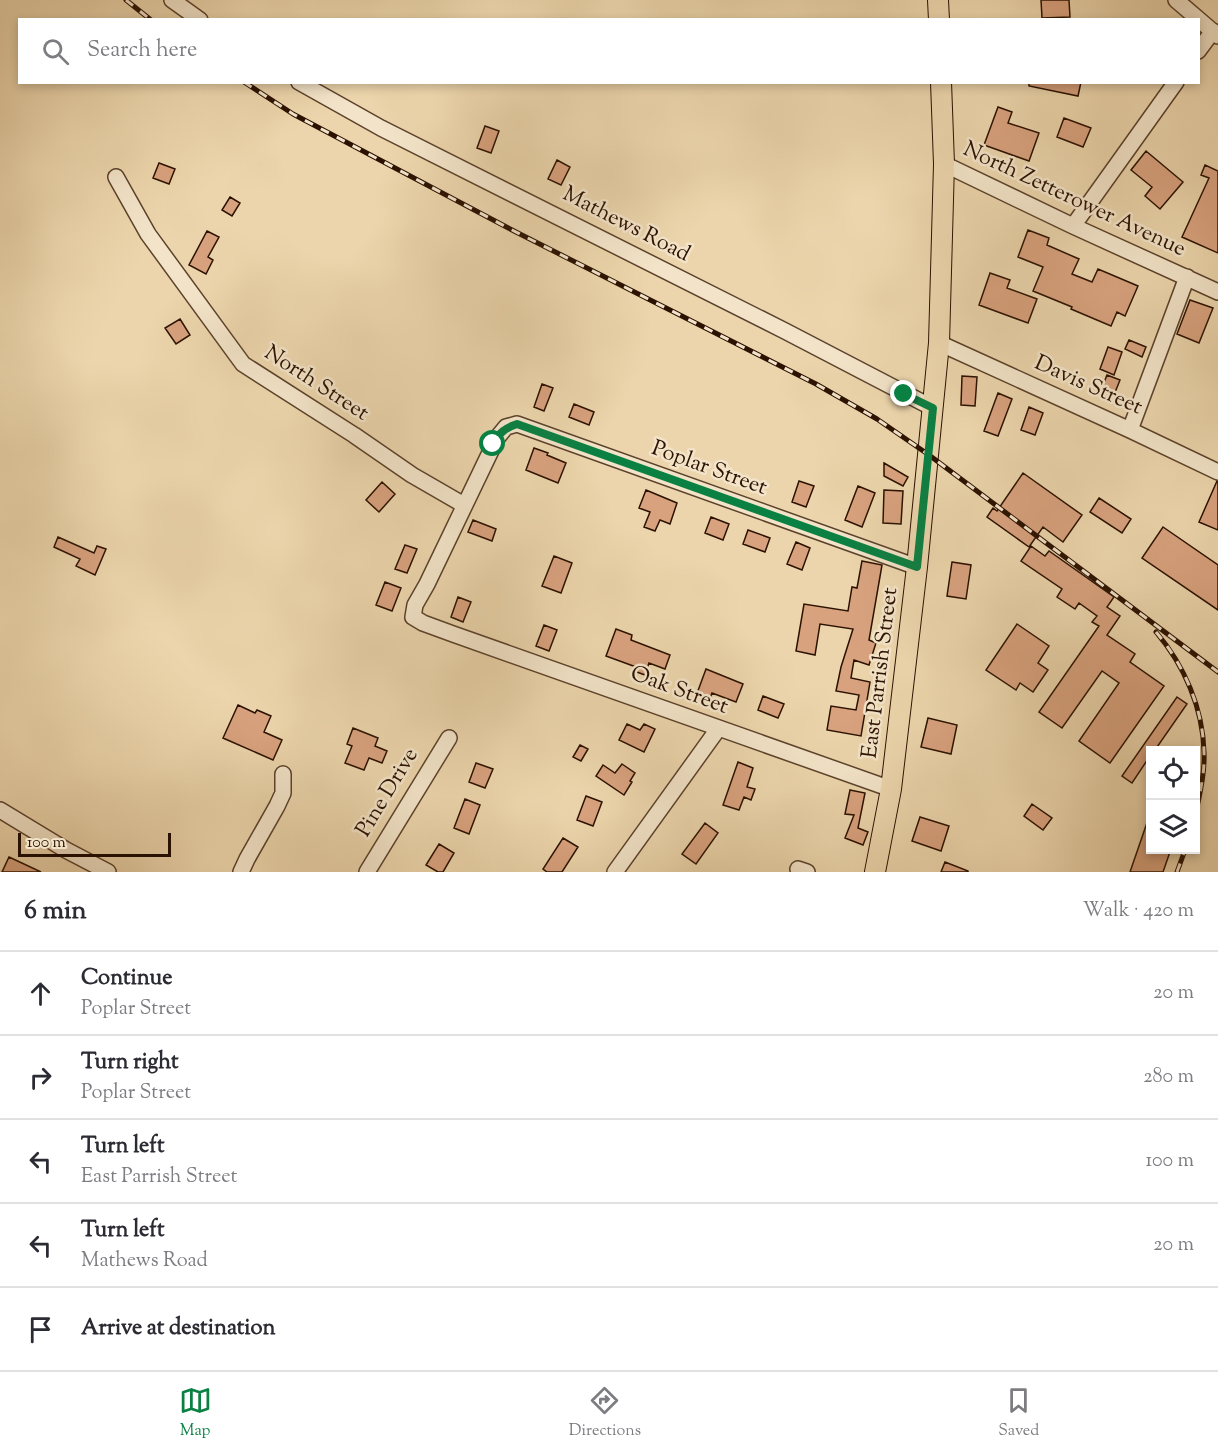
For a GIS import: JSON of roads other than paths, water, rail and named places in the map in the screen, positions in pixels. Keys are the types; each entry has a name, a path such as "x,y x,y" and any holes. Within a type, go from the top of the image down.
{"main road":[{"path":"938,0 939,18"},
{"name":"East Parrish Street","path":"875,872 891,789 917,567 939,343 944,164 941,84"}],"street":[{"path":"172,0 197,18"},
{"path":"1176,0 1197,18"},
{"path":"1200,21 1215,34 1200,49"},
{"name":"Mathews Road","path":"303,84 381,128 933,408"},
{"path":"1073,226 1175,84"},
{"name":"North Zetterower Avenue","path":"944,164 1218,292"},
{"name":"North Street","path":"116,177 148,234 243,364 412,475 464,505"},
{"path":"1130,430 1187,277"},
{"name":"Davis Street","path":"939,343 1218,472"},
{"name":"Poplar Street","path":"464,505 493,444 506,428 517,424 917,567"},
{"name":"Oak Street","path":"464,505 415,605 413,617 453,634 891,789"},
{"path":"615,872 718,729"},
{"name":"Pine Drive","path":"367,872 449,738"},
{"path":"241,872 283,793 283,774"},
{"path":"0,810 66,850 108,872"}],"railway":[{"path":"126,0 148,18"},
{"path":"247,84 293,114 514,231 816,384 877,419 929,455 1218,672"},
{"path":"1156,632 1175,658 1196,703 1203,736 1204,760 1198,800"},
{"path":"1177,872 1184,854"}]}
